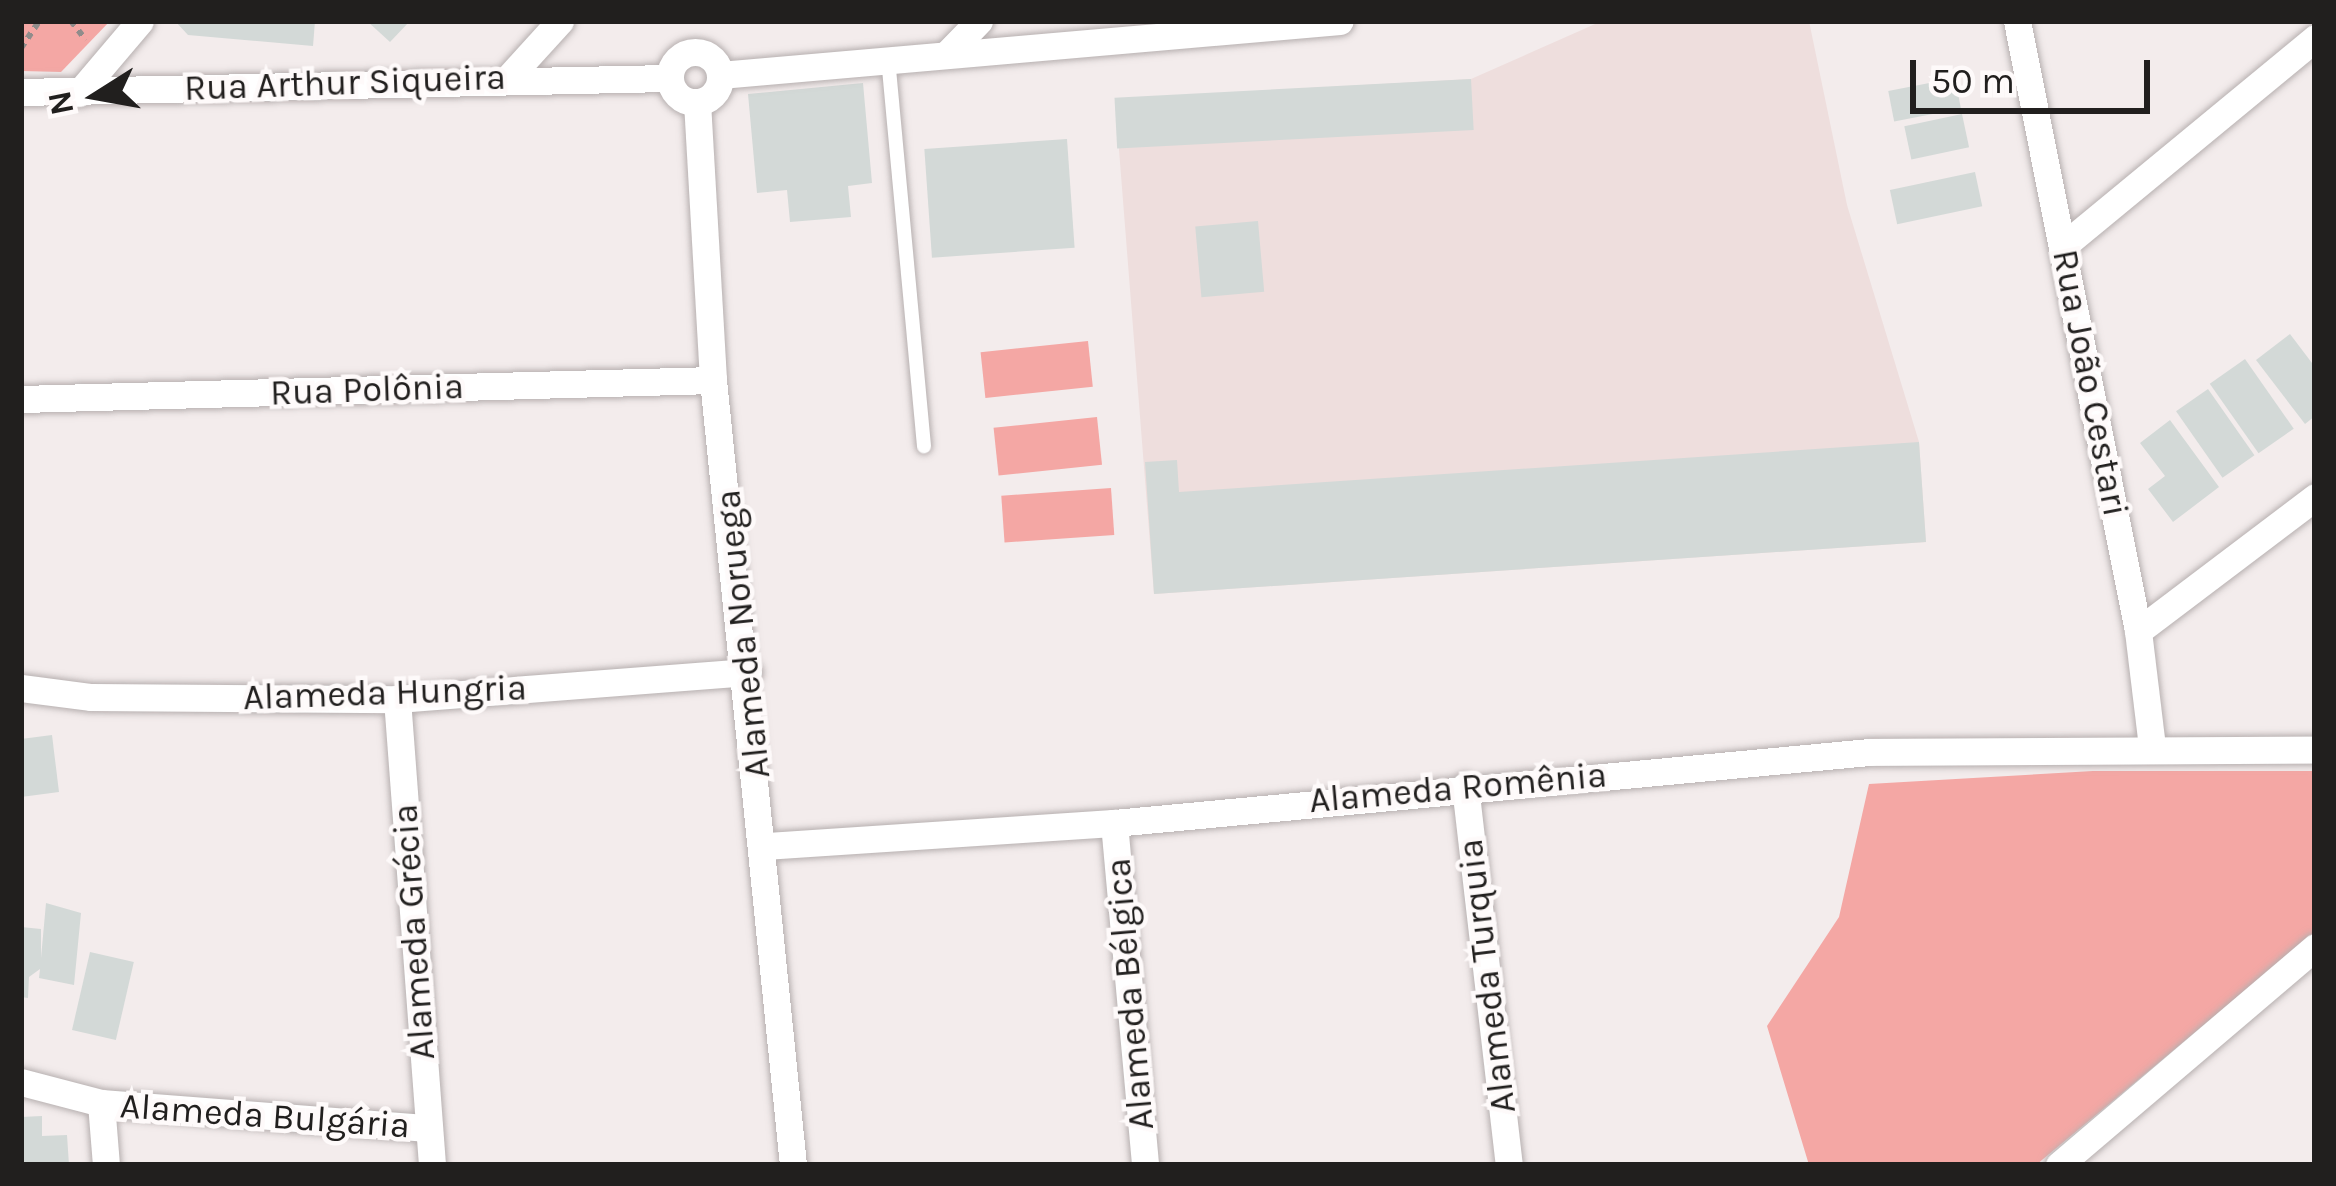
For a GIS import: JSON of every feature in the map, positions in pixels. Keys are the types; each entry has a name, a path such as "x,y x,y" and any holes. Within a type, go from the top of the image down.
{"street":[{"path":"79,92 140,21"},
{"path":"509,77 560,21"},
{"path":"947,54 979,21"},
{"path":"720,76 1340,21"},
{"name":"Rua João Cestari","path":"2017,21 2138,631 2152,747"},
{"path":"2063,246 2315,38"},
{"path":"689,52 713,59 720,76 716,91 697,102 681,98 670,78 689,52"},
{"name":"Rua Arthur Siqueira","path":"21,92 509,77 670,78"},
{"name":"Alameda Noruega","path":"697,102 713,380 766,846 793,1165"},
{"name":"Rua Polônia","path":"21,400 713,380"},
{"path":"2138,631 2315,497"},
{"name":"Alameda Hungria","path":"21,688 91,698 397,699 748,672"},
{"name":"Alameda Grécia","path":"397,699 432,1165"},
{"name":"Alameda Romênia","path":"766,846 1114,823 1465,786 1869,752 2152,747 2315,750"},
{"name":"Alameda Turquia","path":"1465,786 1509,1165"},
{"name":"Alameda Bélgica","path":"1114,823 1145,1165"},
{"path":"2059,1165 2315,947"},
{"name":"Alameda Bulgária","path":"21,1082 101,1103 428,1128"},
{"path":"101,1103 106,1165"}],"lane":[{"path":"888,58 925,446"}],"path":[{"path":"21,48 39,21"},
{"path":"71,21 93,46"}],"shaded area":[{"path":"21,21 110,21 61,72 21,71"},
{"path":"1602,21 1809,21 1847,205 1919,442 1926,542 1154,594 1115,99 1471,79"},
{"path":"1088,341 1093,387 985,398 981,352"},
{"path":"1097,417 1102,465 999,476 994,428"},
{"path":"1111,488 1114,535 1005,543 1001,496"},
{"path":"2093,771 2315,771 2315,932 2036,1165 1809,1165 1767,1026 1839,917 1869,784"}],"building":[{"path":"175,21 315,21 313,46 188,35"},
{"path":"367,21 410,21 390,42"},
{"path":"1955,78 1961,108 1894,121 1888,91"},
{"path":"1471,79 1474,130 1117,149 1114,98"},
{"path":"863,83 872,183 848,186 851,217 790,222 787,190 757,193 748,94"},
{"path":"1962,114 1969,147 1911,160 1904,126"},
{"path":"1067,139 1075,248 932,258 924,149"},
{"path":"1975,172 1982,206 1897,224 1890,190"},
{"path":"1258,221 1264,292 1201,297 1195,226"},
{"path":"2290,334 2315,367 2315,416 2305,424 2256,360"},
{"path":"2245,359 2294,429 2259,453 2210,384"},
{"path":"2208,389 2254,455 2223,478 2176,411"},
{"path":"2170,420 2219,487 2173,522 2148,489 2165,476 2140,443"},
{"path":"1919,442 1926,542 1154,594 1145,462 1177,460 1179,492"},
{"path":"52,735 59,792 21,797 21,739"},
{"path":"46,903 81,913 74,985 39,978 40,969 29,977 28,998 21,997 21,927 41,929 41,958"},
{"path":"90,952 134,962 116,1040 72,1030"},
{"path":"42,1116 42,1136 67,1135 69,1165 21,1165 21,1117"}]}
